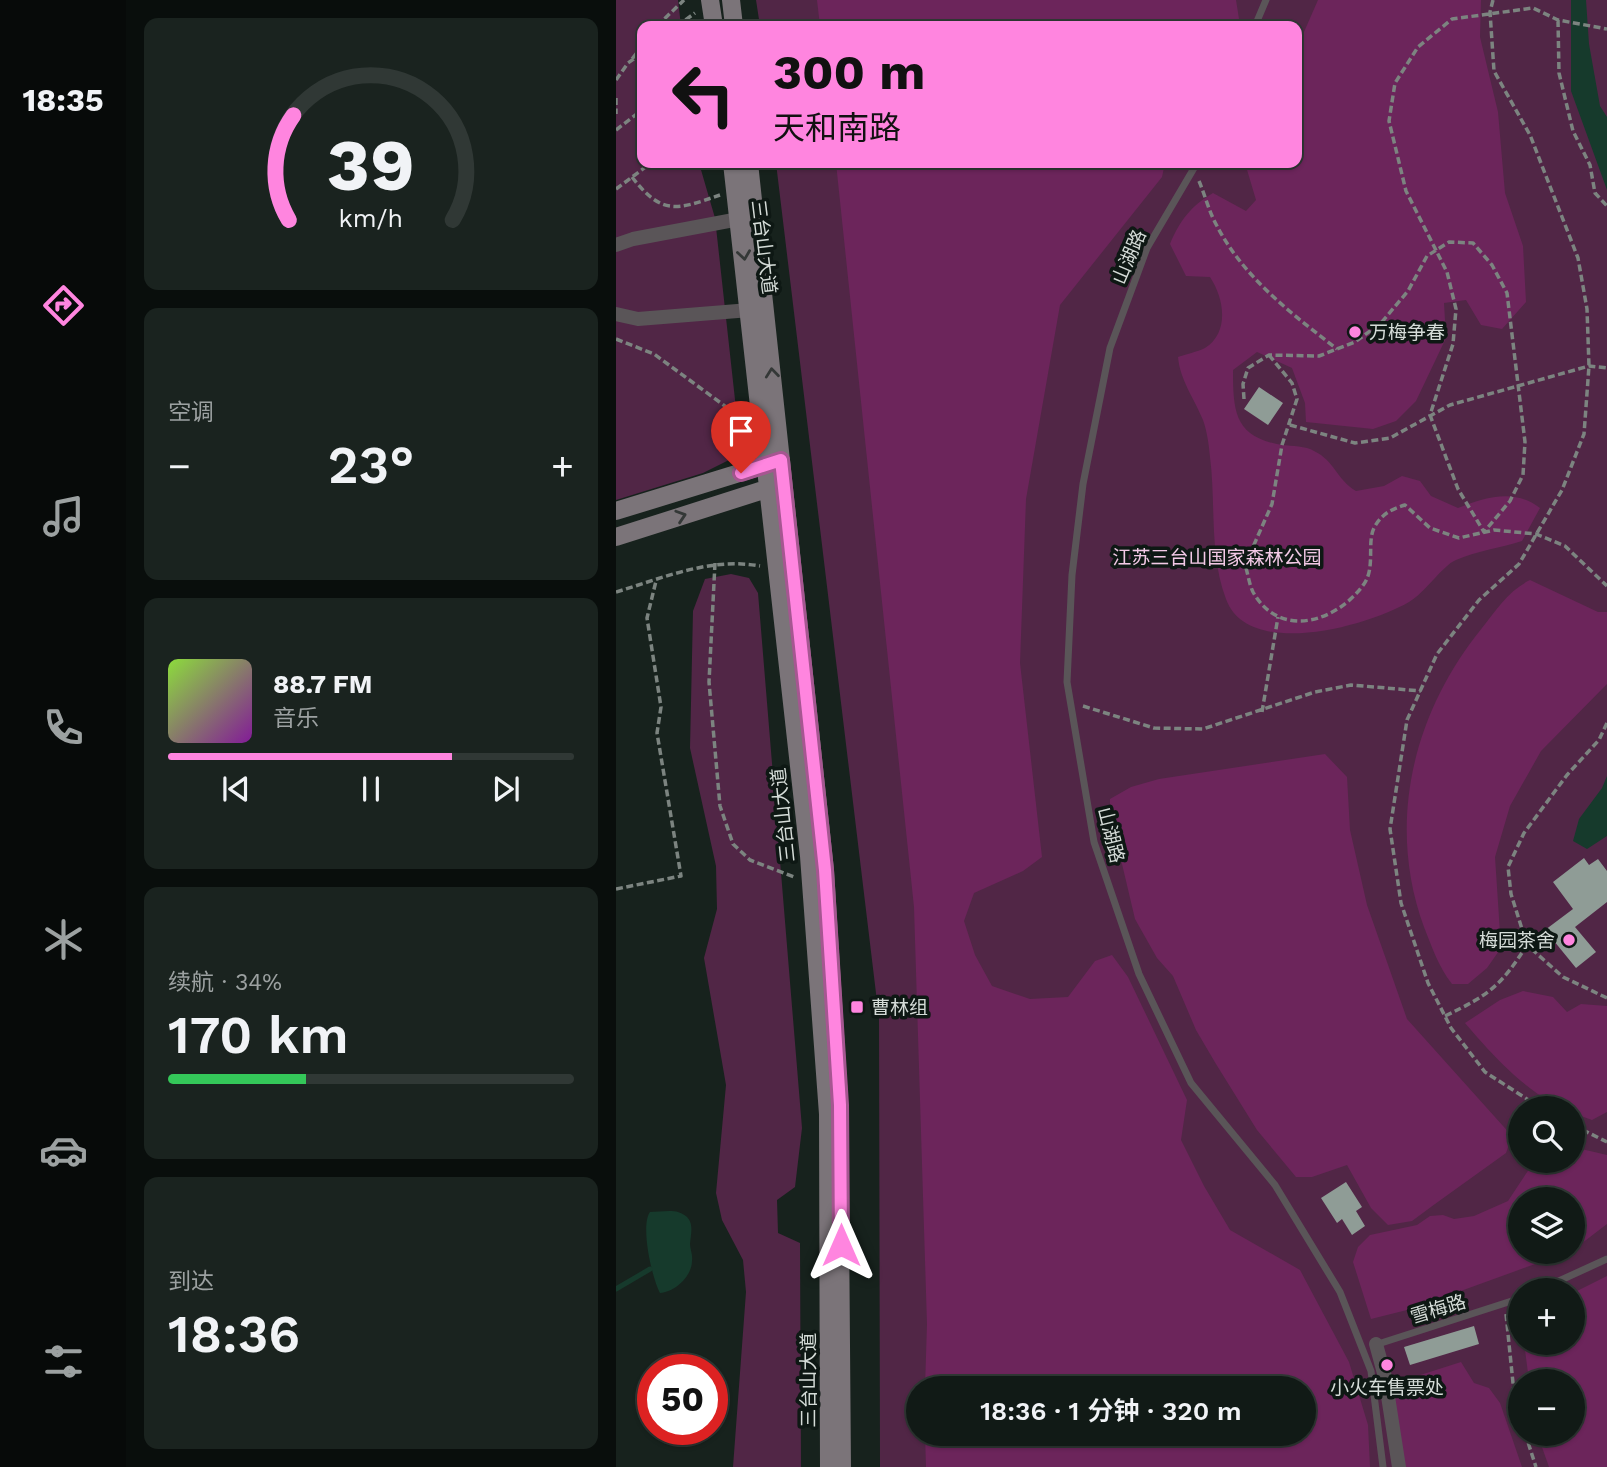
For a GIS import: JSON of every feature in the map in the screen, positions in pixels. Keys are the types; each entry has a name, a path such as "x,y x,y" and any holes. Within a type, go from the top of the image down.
{"main road":[{"path":"710,0 713,21"},
{"path":"730,0 733,21"},
{"name":"三台山大道","path":"733,168 763,435 774,462"},
{"name":"三台山大道","path":"749,168 774,462 825,870 840,1105 842,1467"},
{"path":"616,511 774,462"},
{"path":"616,537 777,486"},
{"name":"三台山大道","path":"777,486 778,569 811,882 828,1114 829,1467"}],"street":[{"path":"616,245 633,239 739,219"},
{"path":"616,314 638,319 750,310"},
{"path":"1370,1346 1385,1377 1399,1467"}],"lane":[{"path":"1257,21 1266,0"},
{"name":"山湖路","path":"1195,168 1147,248 1110,348 1083,484 1072,575 1067,682 1094,842 1139,974 1191,1083 1275,1185 1370,1346 1384,1467"},
{"path":"1565,1278 1607,1259"},
{"name":"雪梅路","path":"1370,1346 1508,1303"}],"path":[{"path":"662,21 684,0"},
{"path":"1493,0 1490,12 1494,71 1530,135 1578,258 1587,309 1589,366 1584,434 1562,490 1519,564 1479,600 1437,654 1408,720 1390,830 1401,903 1428,983 1445,1016 1485,1072 1522,1096"},
{"path":"1483,531 1458,489 1430,415 1453,344 1456,309 1447,272 1406,191 1389,121 1395,83 1418,47 1452,19 1533,8 1558,20 1607,29"},
{"path":"1558,20 1562,85 1573,131 1590,164 1595,192 1606,206"},
{"path":"616,80 637,52"},
{"path":"628,63 637,57"},
{"path":"616,98 616,114"},
{"path":"616,131 637,114"},
{"path":"616,190 644,168"},
{"path":"1197,168 1217,226 1247,272 1283,307 1337,349"},
{"path":"632,177 661,206 679,209 735,190"},
{"path":"1244,399 1243,384 1248,368 1269,355 1319,356 1355,342 1381,323 1408,291 1427,256 1449,242 1473,243 1492,265 1507,293 1513,330 1516,387 1525,442 1523,475 1510,501 1483,531"},
{"path":"616,339 654,355 763,435"},
{"path":"1269,355 1292,383 1297,399 1282,445 1272,504 1245,565 1253,592 1278,617 1310,623 1346,603 1366,582 1373,528 1388,510 1405,505 1430,528 1459,538 1494,530 1536,534 1565,547 1607,586"},
{"path":"1290,425 1355,443 1390,438 1450,405 1589,366 1607,368"},
{"path":"616,593 715,563 737,561 778,569"},
{"path":"715,563 709,682 720,806 733,844 750,860 811,882"},
{"path":"616,890 681,876 657,733 661,707 647,618 656,581"},
{"path":"1262,712 1278,617"},
{"path":"1071,703 1154,728 1203,729 1262,712 1315,692 1351,685 1421,691"},
{"path":"1607,723 1599,740 1567,775 1524,833 1508,867 1511,894 1528,945 1563,977 1607,998"},
{"path":"1445,1016 1483,998 1505,979 1528,945"},
{"path":"1585,1131 1607,1142"},
{"path":"1505,1304 1512,1369"},
{"path":"1529,1446 1536,1467"}],"green space":[{"path":"616,0 678,0 680,21 637,21 637,168 700,168 715,218 741,454 703,473 616,500"},
{"name":"江苏三台山国家森林公园","path":"756,0 1607,0 1607,1467 880,1467 879,1018 777,168 1302,168 1302,21 759,21"},
{"path":"817,0 1236,0 1239,19 1238,21 819,21"},
{"path":"1318,0 1481,0 1480,37 1498,112 1505,193 1523,246 1526,302 1502,329 1481,325 1466,300 1444,303 1446,338 1416,401 1396,421 1373,429 1306,422 1305,403 1292,368 1257,352 1233,370 1234,399 1240,421 1255,436 1266,441 1311,449 1321,455 1356,491 1384,486 1402,476 1420,481 1431,496 1458,508 1489,498 1510,496 1540,508 1522,541 1456,560 1445,567 1409,602 1339,628 1283,633 1258,629 1238,618 1226,599 1221,582 1215,547 1208,438 1203,420 1181,373 1178,357 1205,348 1213,341 1221,324 1221,304 1210,277 1186,276 1170,244 1187,214 1213,193 1246,211 1256,200 1246,168 1302,168 1302,37"},
{"path":"837,168 1164,168 1162,177 1060,305 1026,499 1020,663 1042,857 1023,871 974,893 964,921 975,955 992,986 1030,999 1068,997 1095,961 1112,955 1128,977 1187,1100 1181,1140 1204,1186 1230,1230 1300,1270 1349,1362 1368,1425 1370,1467 926,1467 925,1446 1316,1446 1316,1376 925,1376 927,1324 914,907"},
{"path":"731,574 749,578 758,593 802,1128 795,1187 777,1200 778,1233 800,1243 801,1467 733,1467 746,1292 743,1260 722,1220 716,1193 726,1085 704,958 717,909 716,866 690,748 693,611 705,579"},
{"path":"1530,580 1598,612 1607,612 1607,684 1541,751 1510,806 1495,857 1501,948 1487,968 1468,984 1452,984 1424,927 1413,888 1407,848 1407,809 1413,770 1423,733 1438,696 1458,661 1503,601 1515,589"},
{"path":"1325,754 1347,777 1350,830 1367,905 1407,1019 1508,1132 1506,1153 1412,1221 1388,1225 1371,1208 1347,1165 1312,1177 1296,1177 1257,1130 1196,1030 1173,976 1157,958 1135,919 1110,813 1110,799 1131,787 1159,779"},
{"path":"1523,991 1553,997 1567,1012 1581,1004 1607,1006 1607,1112 1592,1120 1585,1117 1585,1096 1542,1096 1514,1075 1486,1047 1465,1023 1500,1000"},
{"path":"1585,1150 1607,1155 1607,1224 1585,1241 1585,1187 1517,1187 1526,1173 1585,1173"},
{"path":"1508,1201 1508,1264 1535,1264 1411,1309 1371,1319 1353,1262 1358,1247 1370,1235 1417,1225 1430,1216 1443,1215 1454,1219 1474,1216"},
{"path":"1607,1276 1607,1467 1549,1467 1542,1446 1585,1446 1585,1369 1527,1369 1526,1355 1585,1355 1585,1287"},
{"path":"1461,1362 1474,1383 1489,1388 1500,1403 1508,1426 1508,1446 1515,1446 1522,1467 1396,1467 1389,1385"}],"shaded area":[{"path":"1571,0 1586,0 1589,44 1600,106 1607,117 1607,190 1571,91"},
{"path":"1607,776 1607,836 1587,849 1573,841 1579,819 1602,788"},
{"path":"650,1212 678,1212 688,1218 691,1225 692,1259 689,1272 677,1286 660,1293 647,1240 646,1228"}],"building":[{"path":"1259,387 1283,403 1268,425 1244,409"},
{"path":"1584,858 1589,865 1598,859 1607,871 1607,902 1575,927 1596,952 1576,968 1545,930 1573,909 1553,882"},
{"path":"1346,1182 1362,1207 1356,1211 1365,1226 1352,1235 1342,1219 1337,1223 1321,1198"},
{"path":"1474,1326 1479,1344 1410,1365 1404,1347"}],"waterway":[{"path":"616,1289 650,1269"}],"place":[{"name":"万梅争春","path":"1355,332"},
{"name":"梅园茶舍","path":"1569,940"},
{"name":"曹林组","path":"857,1007"},
{"name":"小火车售票处","path":"1387,1365"}],"route":[{"path":"741,473 781,460 825,870 840,1105 841,1245"}]}
